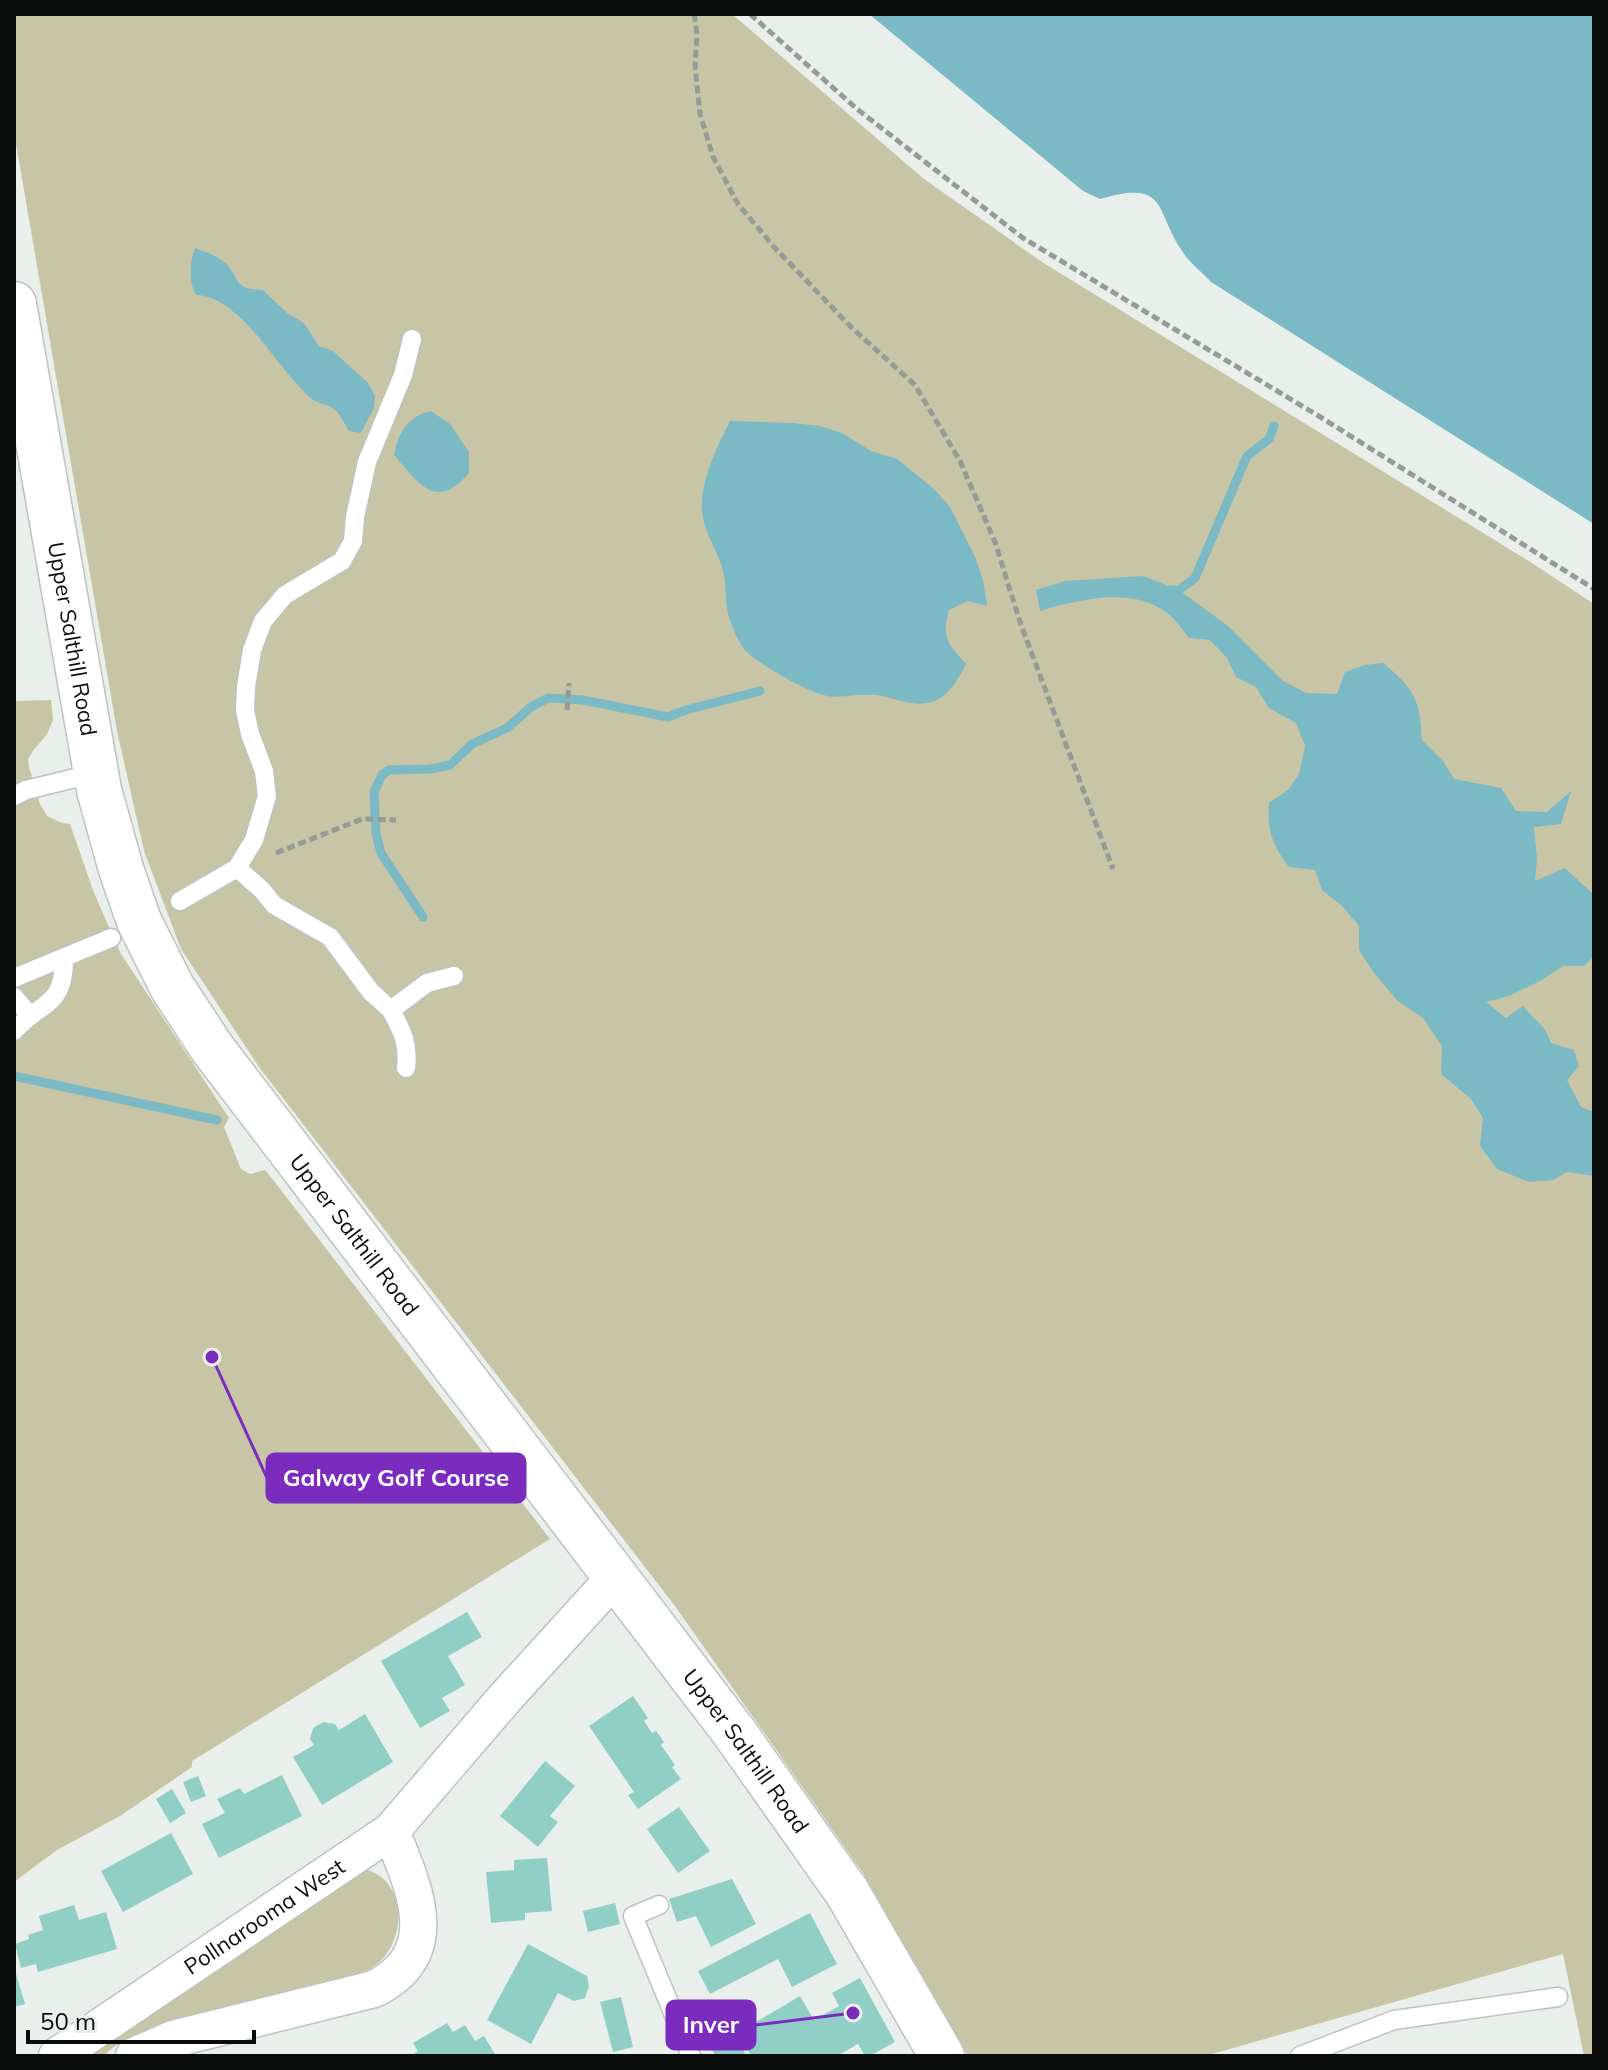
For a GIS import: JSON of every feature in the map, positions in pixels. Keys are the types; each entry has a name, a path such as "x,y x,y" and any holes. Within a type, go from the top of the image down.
{"main road":[{"name":"Upper Salthill Road","path":"14,304 96,773 121,869 139,921 172,987 212,1048 298,1164 617,1575 734,1732 847,1892 937,2055"}],"street":[{"name":"Pollnarooma West","path":"57,2056 391,1831 505,1698 617,1575"},
{"path":"134,2056 173,2039 374,1989 394,1975 414,1951 420,1925 414,1887 391,1831"}],"lane":[{"path":"180,901 237,868 254,840 267,796 264,771 245,710 252,650 263,621 285,595 342,561 353,541 367,462 403,375 412,339"},
{"path":"18,791 96,773"},
{"path":"237,868 274,905 330,937 371,992 391,1010 408,1044 406,1068"},
{"path":"14,978 111,938"},
{"path":"14,1031 29,1014 51,1002 64,980 64,958"},
{"path":"391,1010 427,983 454,976"},
{"path":"14,997 29,1014"},
{"path":"659,1905 633,1916 691,2056"},
{"path":"1300,2056 1394,2020 1558,1997"}],"path":[{"path":"694,14 700,114 713,157 738,204 774,247 852,328 915,385 954,450 995,542 1021,625 1113,869"},
{"path":"750,14 857,109 1023,238 1335,426 1594,589"},
{"path":"567,710 569,683"},
{"path":"237,868 362,819 396,820"}],"shaded area":[{"path":"14,14 732,14 924,179 1042,262 1594,604 1594,2056 1584,2056 1563,1954 1205,2056 968,2056 863,1873 675,1606 259,1067 181,949 144,851 117,731 14,132"},
{"path":"51,700 53,720 47,734 28,759 40,804 47,816 70,824 94,893 121,954 229,1118 224,1127 241,1169 250,1174 267,1172 550,1539 192,1761 192,1767 120,1816 57,1850 14,1882 14,701"},
{"path":"362,1869 375,1873 392,1889 398,1913 398,1926 389,1950 369,1969 355,1978 156,2025 115,2046 103,2056 78,2056"}],"water":[{"path":"869,14 1594,14 1594,524 1211,282 1184,254 1157,202 1138,193 1100,199 1083,191"},
{"path":"195,248 224,262 241,285 263,290 287,313 304,323 319,346 333,351 368,383 375,396 374,408 361,433 349,431 335,410 313,400 300,388 259,338 229,308 213,299 196,295 191,272"},
{"path":"431,411 450,424 469,452 469,473 457,484 438,492 420,484 394,455 398,440 410,421"},
{"path":"730,421 793,423 820,426 842,433 871,451 897,459 934,489 950,507 976,559 987,606 968,601 949,610 946,634 966,664 944,696 918,704 876,695 827,696 782,676 743,648 728,614 722,566 702,513 708,472"},
{"path":"1143,576 1179,590 1228,626 1283,681 1306,693 1337,694 1345,672 1383,663 1402,680 1413,696 1422,740 1443,761 1454,779 1501,788 1516,811 1547,812 1571,791 1561,824 1534,827 1537,859 1535,881 1565,868 1594,895 1594,956 1584,966 1563,966 1509,996 1486,1002 1506,1018 1523,1006 1543,1027 1551,1043 1574,1050 1579,1066 1567,1080 1581,1107 1594,1112 1594,1176 1567,1172 1553,1180 1529,1182 1497,1169 1480,1146 1483,1118 1471,1099 1441,1074 1442,1046 1423,1018 1398,1001 1374,973 1359,950 1359,926 1342,906 1322,890 1315,870 1289,867 1283,859 1270,829 1269,803 1288,790 1299,774 1305,746 1296,723 1269,708 1256,687 1236,677 1227,658 1210,640 1189,638 1171,616 1149,603 1118,597 1102,598 1040,611 1036,590 1065,581"}],"building":[{"path":"467,1612 482,1637 448,1656 465,1685 442,1698 450,1711 420,1728 381,1661"},
{"path":"633,1696 648,1718 644,1721 652,1733 656,1731 664,1742 661,1745 681,1779 638,1809 628,1795 634,1792 589,1726"},
{"path":"365,1714 393,1762 322,1805 293,1757 314,1745 310,1739 313,1728 323,1722 335,1724 339,1730"},
{"path":"545,1761 575,1786 550,1816 558,1822 538,1847 500,1816"},
{"path":"282,1775 302,1816 219,1858 202,1824 225,1813 217,1799 240,1788 244,1794"},
{"path":"198,1776 206,1796 191,1802 183,1782"},
{"path":"172,1789 186,1813 170,1823 156,1799"},
{"path":"679,1807 710,1851 678,1873 647,1829"},
{"path":"171,1833 193,1874 123,1912 101,1871"},
{"path":"547,1858 552,1911 525,1913 525,1920 491,1923 486,1872 514,1870 514,1860"},
{"path":"732,1879 756,1924 711,1947 696,1916 677,1922 669,1899"},
{"path":"615,1903 620,1924 588,1932 583,1911"},
{"path":"74,1905 79,1920 106,1912 117,1949 38,1972 36,1964 21,1968 15,1944 43,1930 39,1916"},
{"path":"810,1913 837,1964 792,1987 778,1959 710,1994 698,1971"},
{"path":"528,1944 587,1976 589,1986 585,1998 574,2001 558,1993 531,2044 487,2020"},
{"path":"14,1967 25,2004 14,2007"},
{"path":"860,1978 895,2042 870,2056 865,2056 858,2044 837,2056 751,2056 748,2050 743,2049 746,2056 715,2056 711,2046 742,2038 739,2032 800,1996 814,2020 839,2006 832,1993"},
{"path":"621,1997 633,2047 613,2052 600,2002"},
{"path":"447,2023 453,2032 465,2025 475,2041 484,2036 496,2056 410,2056 418,2051 413,2043"}],"waterway":[{"path":"1170,590 1179,590 1195,578 1247,456 1269,439 1274,426"},
{"path":"423,917 381,853 376,833 374,792 382,775 389,770 450,765 472,744 507,728 531,707 548,698 583,700 668,717 760,691"},
{"path":"14,1076 217,1120"}],"place":[{"name":"Galway Golf Course","path":"212,1357"},
{"name":"Inver","path":"853,2013"}]}
